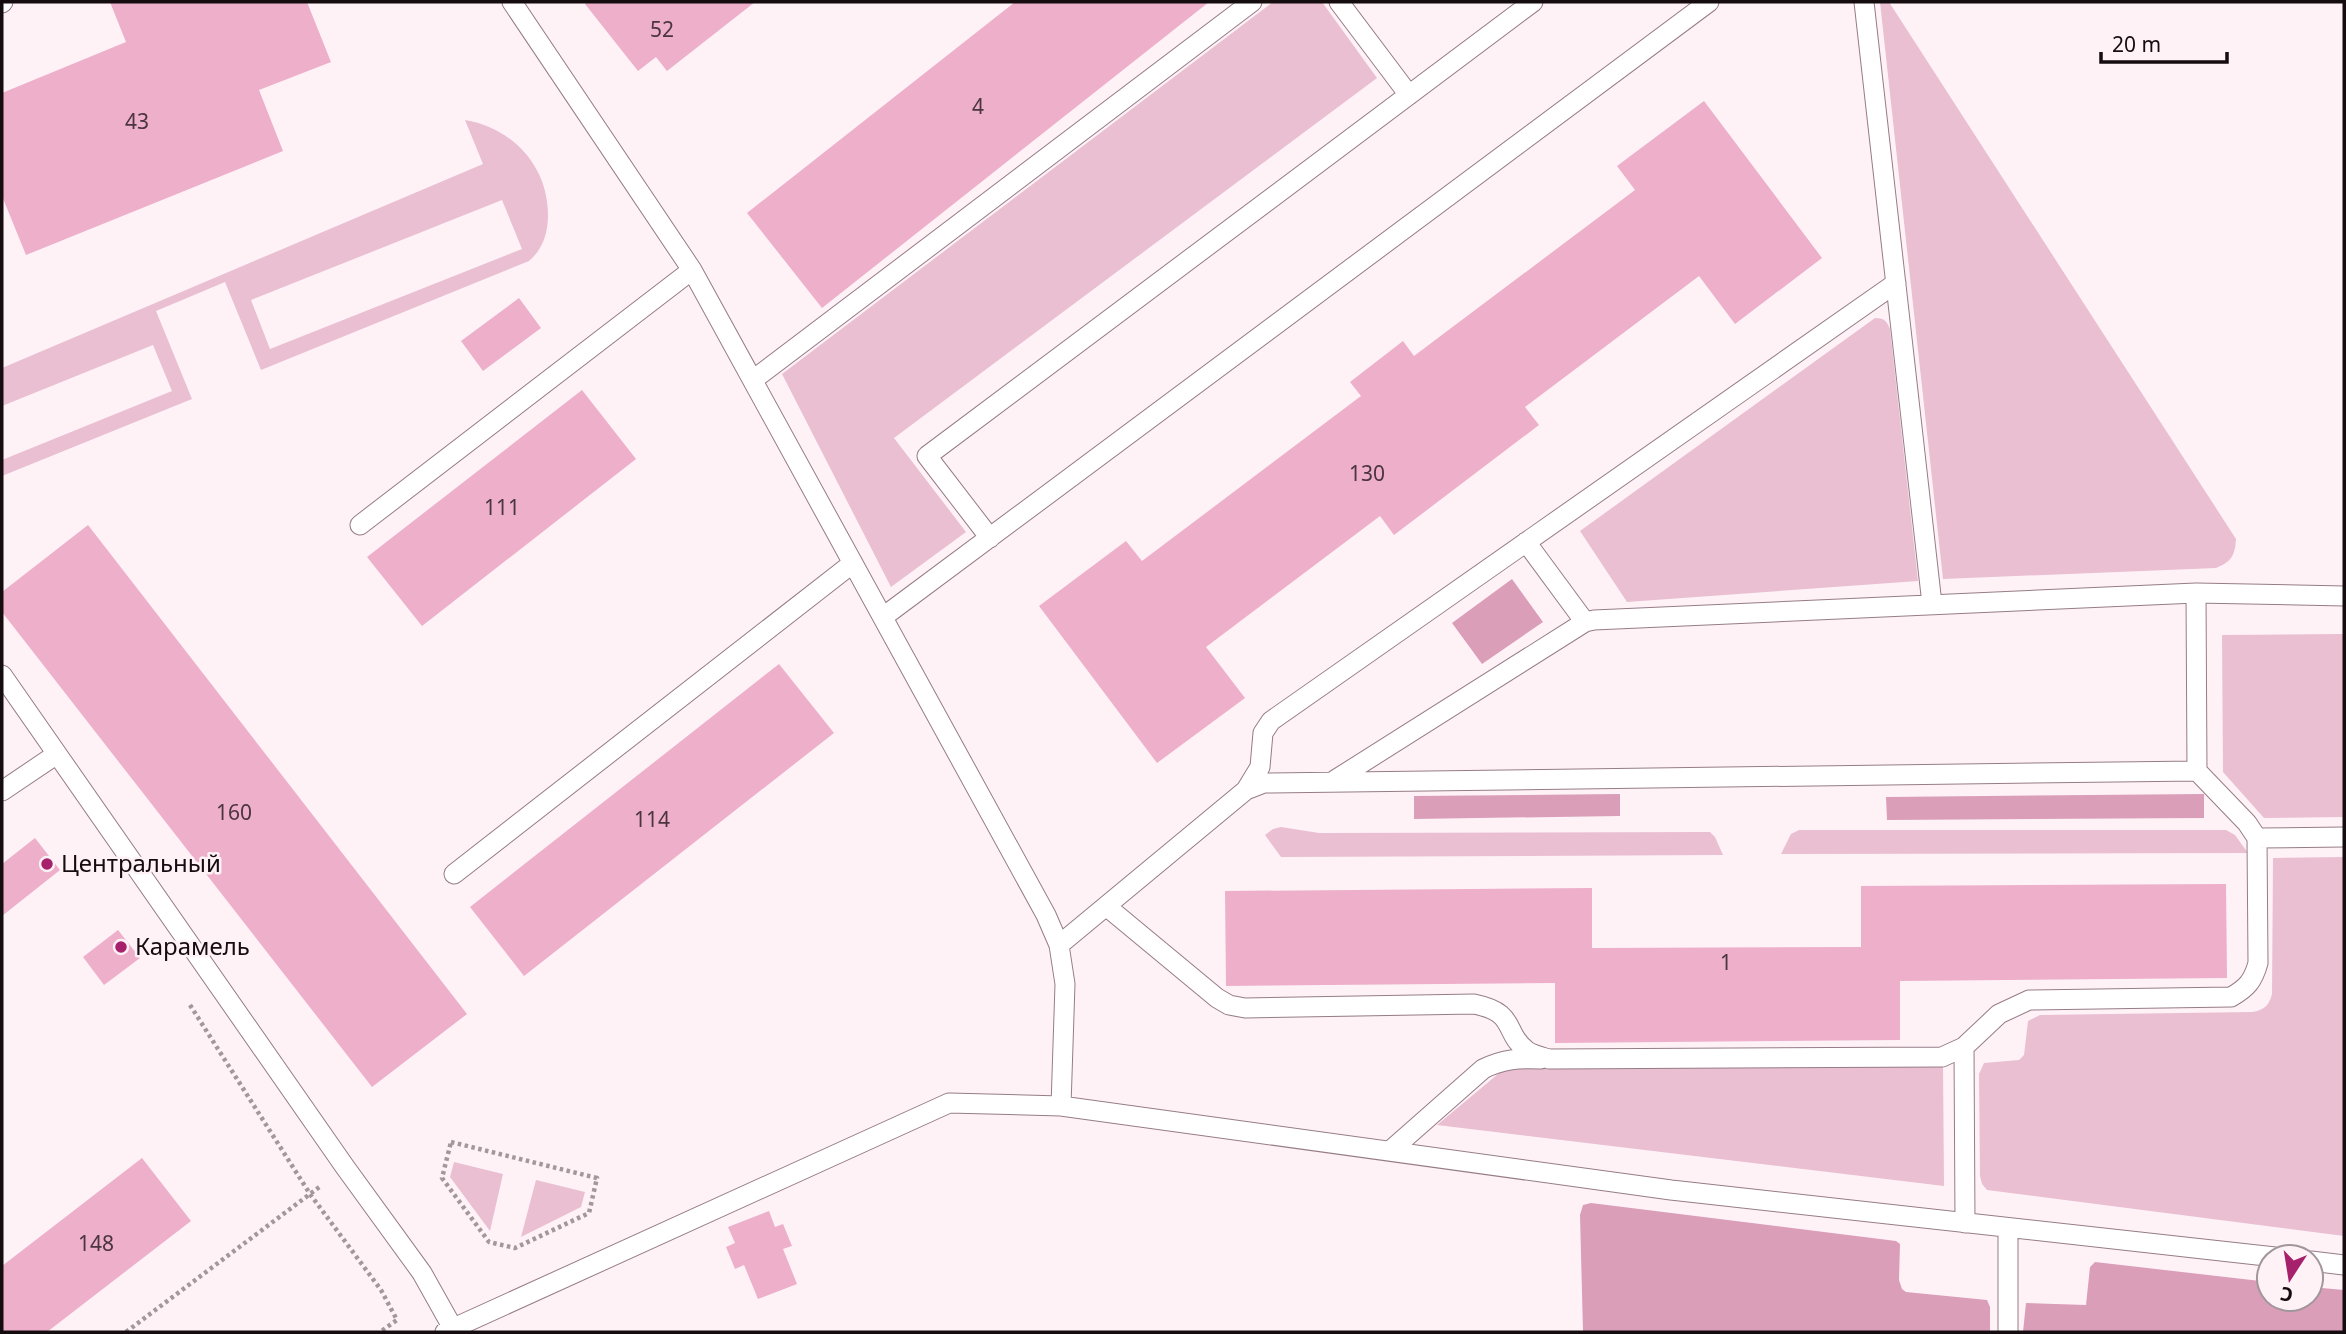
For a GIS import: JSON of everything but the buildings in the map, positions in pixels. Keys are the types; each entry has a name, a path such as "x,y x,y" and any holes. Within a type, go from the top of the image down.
{"lane":[{"path":"512,2 692,270 1046,915 1059,945 1065,984 1061,1106"},
{"path":"753,380 1252,2"},
{"path":"1339,2 1409,94"},
{"path":"990,538 927,456 1533,2"},
{"path":"883,617 1709,2"},
{"path":"1864,2 1932,604"},
{"path":"360,525 692,270"},
{"path":"1246,790 1260,767 1263,733 1271,721 1896,283"},
{"path":"1525,542 1585,622"},
{"path":"454,874 853,563"},
{"path":"1390,1151 1483,1069 1513,1058 1942,1056 1964,1047 1999,1014 2029,1000 2231,997 2246,989 2258,963 2257,838 2247,823 2197,771 2196,593"},
{"path":"1335,781 1585,622 2196,593 2344,596"},
{"path":"2,675 422,1273 451,1331 949,1102 1061,1106 1671,1190 2255,1255"},
{"path":"2,791 57,754"},
{"path":"1059,945 1246,790 1264,783 2197,771"},
{"path":"2257,838 2344,836"},
{"path":"1106,906 1229,1005 1245,1008 1474,1004 1493,1008 1506,1020 1528,1051 1549,1059"},
{"path":"1964,1047 1965,1223"},
{"path":"2008,1228 2008,1332"},
{"path":"2325,1263 2344,1265"}],"path":[{"path":"187,1001 310,1194 381,1290 397,1320 380,1332"},
{"path":"451,1142 597,1178 589,1213 515,1248 489,1242 442,1178 451,1142"},
{"path":"126,1332 345,1167"}],"shaded area":[{"path":"1273,2 1322,2 1377,78 894,438 966,532 891,587 782,374"},
{"path":"1880,2 1889,2 2236,539 2235,550 2225,563 2216,568 1943,579"},
{"path":"465,120 482,124 512,140 534,165 541,179 546,196 547,227 542,245 529,261 261,370 225,282 156,311 192,399 2,476 2,460 172,391 153,345 2,406 2,368 483,164","holes":["502,200 522,249 270,349 251,300"]},
{"path":"1875,318 1885,320 1890,329 1918,581 1627,602 1580,531"},
{"path":"1512,579 1543,622 1482,664 1452,623"},
{"path":"2344,634 2344,817 2264,818 2223,772 2222,635"},
{"path":"1620,794 1620,816 1414,819 1414,796"},
{"path":"2204,794 2204,818 1887,820 1886,797"},
{"path":"1281,827 1319,833 1710,832 1723,855 1281,857 1265,835"},
{"path":"1799,830 2226,830 2235,835 2248,853 1781,854 1791,834"},
{"path":"2344,857 2344,1236 1987,1190 1980,1176 1979,1074 1984,1063 2019,1060 2024,1055 2028,1021 2040,1015 2252,1012 2263,1009 2272,994 2273,858"},
{"path":"1943,1066 1944,1186 1437,1125 1504,1069"},
{"path":"454,1162 503,1174 490,1231 450,1177"},
{"path":"536,1180 585,1192 581,1207 521,1237"},
{"path":"1591,1203 1896,1241 1900,1244 1899,1280 1902,1289 1906,1292 1987,1300 1990,1307 1990,1332 1583,1332 1580,1215 1583,1205"},
{"path":"2095,1262 2255,1280 2255,1313 2325,1313 2325,1288 2344,1290 2344,1332 2023,1332 2026,1303 2086,1305 2090,1267"}],"place":[{"name":"Центральный","path":"47,864"},
{"name":"Карамель","path":"121,947"}]}
